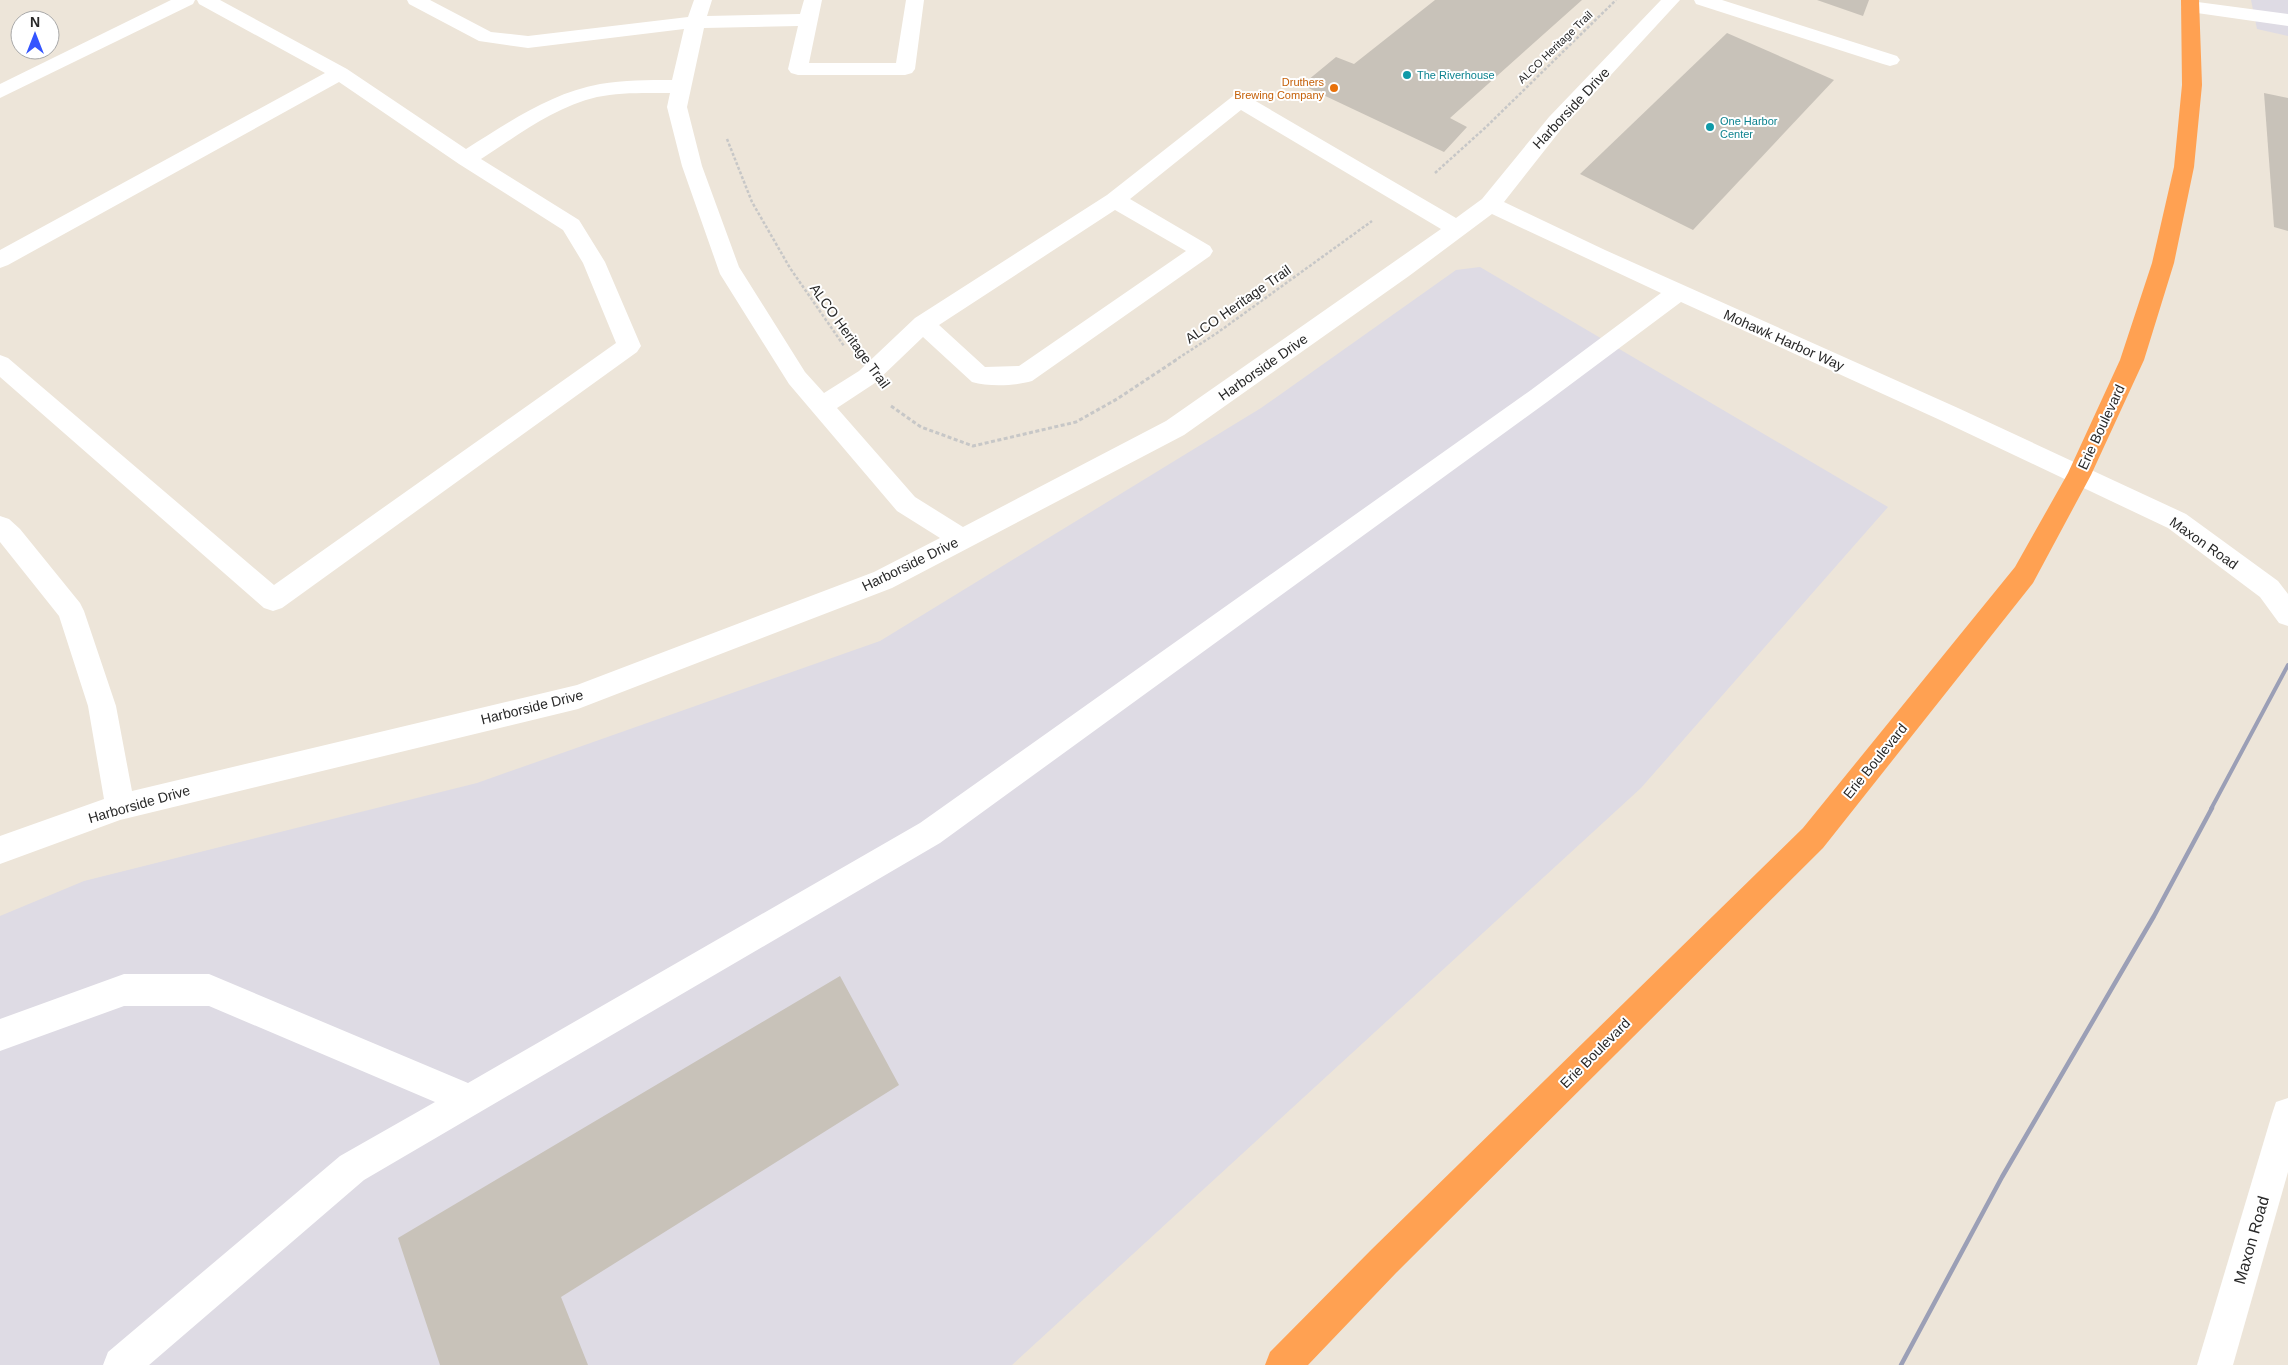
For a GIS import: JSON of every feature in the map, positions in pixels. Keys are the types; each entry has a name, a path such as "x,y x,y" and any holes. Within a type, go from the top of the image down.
{"highway":[{"name":"Erie Boulevard","path":"1283,1365 1391,1254 1813,838 2024,575 2079,474 2132,360 2163,263 2184,167 2192,85 2190,4"}],"street":[{"path":"0,92 186,0"},
{"path":"0,364 273,600 629,346 594,262 571,225 466,159 340,73 206,0"},
{"path":"416,0 486,37 528,42 696,22 808,20"},
{"path":"703,0 690,40 677,107 692,166 728,268 798,378 906,504 961,539"},
{"path":"813,0 798,69 906,70 915,0"},
{"name":"Harborside Drive","path":"0,850 120,806 578,697 883,580 1176,428 1401,270 1490,204 1556,122 1671,0"},
{"path":"1703,0 1890,60"},
{"path":"2190,4 2288,20"},
{"path":"0,260 340,73"},
{"path":"466,159 556,104 590,92 635,87 681,86"},
{"path":"822,406 867,377 922,324 1115,200 1240,101 1456,228"},
{"path":"922,324 980,376 1024,375 1202,251 1115,200"},
{"name":"Mohawk Harbor Way","path":"1490,204 2079,474"},
{"path":"121,1365 352,1168 930,833 1523,408 1679,292"},
{"name":"Maxon Road","path":"2079,474 2177,521 2269,589 2288,615"},
{"path":"0,526 11,536 71,611 102,706 120,806"},
{"path":"0,1035 124,990 209,990 469,1100"},
{"name":"Maxon Road","path":"2215,1365 2288,1114"}],"path":[{"name":"ALCO Heritage Trail","path":"1431,176 1486,127 1616,0"},
{"name":"ALCO Heritage Trail","path":"726,139 752,202 790,268 829,327 884,401 920,427 973,446 1076,422 1117,399 1217,333 1374,219"}],"shaded area":[{"path":"2251,0 2288,0 2288,36 2257,29"},
{"path":"1480,267 1888,507 1641,788 1012,1365 0,1365 0,916 84,881 477,783 880,641 1261,408 1456,270"}],"building":[{"name":"The Riverhouse","path":"1435,0 1582,0 1450,118 1467,127 1444,152 1302,85 1336,57 1354,64"},
{"path":"1817,0 1869,0 1863,16"},
{"name":"One Harbor Center","path":"1727,33 1834,80 1693,230 1580,174"},
{"path":"2264,93 2288,98 2288,231 2274,227"},
{"path":"840,976 899,1085 561,1297 588,1365 440,1365 398,1238"}],"railway":[{"path":"2211,809 2288,665"},
{"path":"1901,1365 2002,1177 2154,916 2212,808"}],"place":[{"name":"The Riverhouse","path":"1407,75"},
{"name":"Druthers Brewing Company","path":"1334,88"},
{"name":"One Harbor Center","path":"1710,127"}]}
